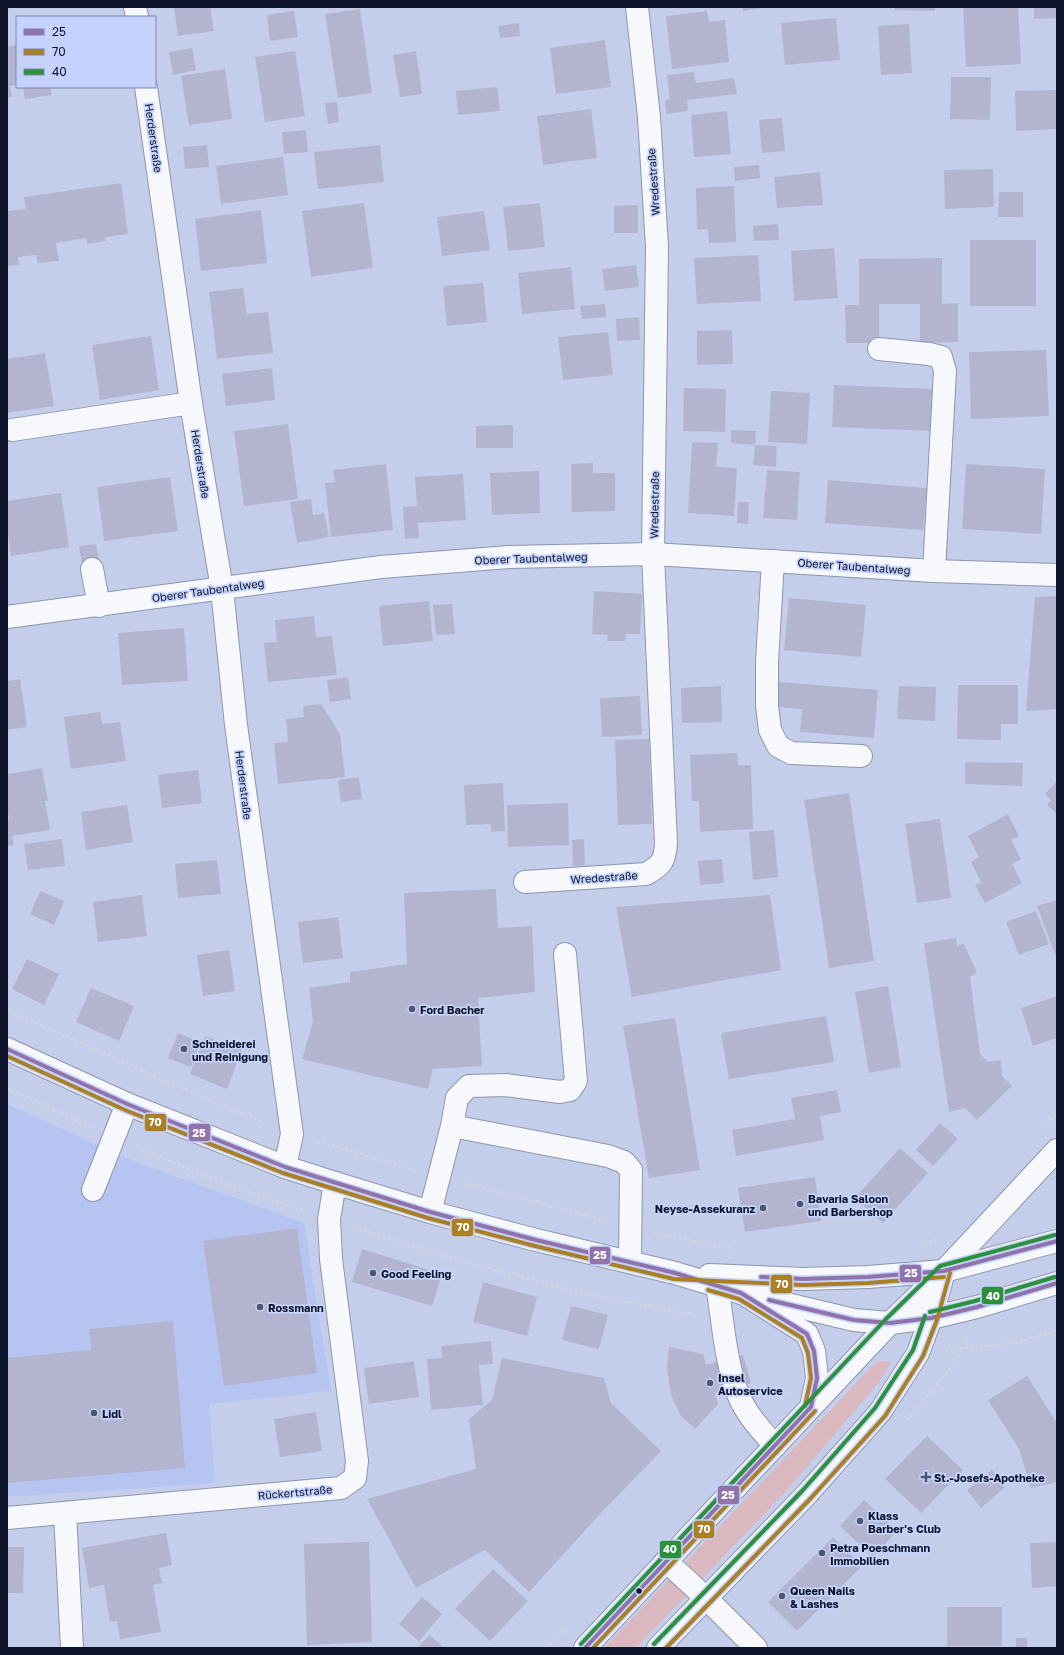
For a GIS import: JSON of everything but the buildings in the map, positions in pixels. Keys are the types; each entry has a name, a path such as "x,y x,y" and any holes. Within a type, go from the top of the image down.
{"street":[{"name":"Wredestraße","path":"525,882 646,874 659,867 665,856 666,835 653,554 657,247 649,117 638,7"},
{"name":"Herderstraße","path":"146,88 191,403 222,588 239,749 292,1134 285,1167"},
{"path":"879,349 929,354 941,358 945,371 934,571"},
{"path":"12,430 191,403"},
{"name":"Oberer Taubentalweg","path":"7,618 381,567 509,557 653,554 934,571 1057,575"},
{"path":"773,561 767,662 767,706 770,730 778,746 791,753 861,756"},
{"path":"92,569 98,606"},
{"path":"430,1212 452,1126 457,1098 469,1086 505,1085 560,1092 570,1090 576,1081 565,954"},
{"path":"7,1049 127,1104 285,1167 334,1183 430,1212 536,1240 630,1262 741,1293 854,1320 890,1324 930,1318 984,1305 1057,1283"},
{"path":"93,1190 115,1138 127,1104"},
{"path":"452,1126 608,1156 624,1162 631,1170 630,1262"},
{"path":"584,1648 890,1324 944,1271 1057,1150"},
{"name":"Rückertstraße","path":"7,1518 341,1488 355,1478 357,1461 331,1259 328,1219 334,1183"},
{"path":"675,1274 803,1279 868,1277 944,1271 1057,1241"},
{"path":"658,1648 807,1494 880,1412 918,1353 944,1271"},
{"path":"717,1286 727,1359 738,1395 752,1419 775,1446"},
{"path":"741,1293 807,1334 814,1351 817,1378 812,1407"},
{"path":"65,1513 72,1648"},
{"path":"666,1561 756,1648"}],"path":[{"path":"7,1088 115,1138 220,1182 328,1219 457,1260 584,1293 723,1322"},
{"path":"1015,1343 1057,1330"}],"shaded area":[{"path":"7,1104 133,1161 304,1223 331,1391 209,1404 215,1483 7,1497"},
{"path":"877,1361 891,1362 880,1381 789,1488 636,1648 604,1648"}],"transit line":[{"name":"25","path":"7,1049 127,1104 285,1167 430,1212 536,1240 675,1273 741,1293 807,1334 814,1351 817,1378 811,1407 585,1648"},
{"name":"70","path":"7,1056 125,1110 283,1173 428,1218 535,1246 674,1279 803,1285 868,1283 944,1277"},
{"name":"40","path":"581,1644 886,1319 940,1266 1055,1235"},
{"name":"25","path":"761,1277 803,1279 868,1277 944,1271 1057,1241"},
{"name":"70","path":"666,1648 811,1498 885,1416 923,1356 937,1320 950,1273"},
{"name":"40","path":"930,1312 975,1301 1055,1277"},
{"name":"25","path":"769,1300 854,1320 890,1323 931,1318 977,1307 1057,1283"},
{"name":"70","path":"708,1290 739,1299 802,1338 808,1353 811,1378 805,1406"},
{"name":"40","path":"654,1644 803,1490 875,1408 913,1350 925,1316"},
{"name":"70","path":"593,1648 815,1411"}],"place":[{"name":"Ford Bacher","path":"412,1009"},
{"name":"Schneiderei und Reinigung","path":"184,1049"},
{"name":"Bavaria Saloon und Barbershop","path":"800,1204"},
{"name":"Neyse-Assekuranz","path":"763,1208"},
{"name":"Good Feeling","path":"373,1273"},
{"name":"Rossmann","path":"260,1307"},
{"name":"Insel Autoservice","path":"710,1383"},
{"name":"Lidl","path":"94,1413"},
{"name":"St.-Josefs-Apotheke","path":"926,1477"},
{"name":"Klass Barber's Club","path":"860,1521"},
{"name":"Petra Poeschmann Immobilien","path":"822,1553"},
{"name":"Queen Nails & Lashes","path":"782,1596"}]}
